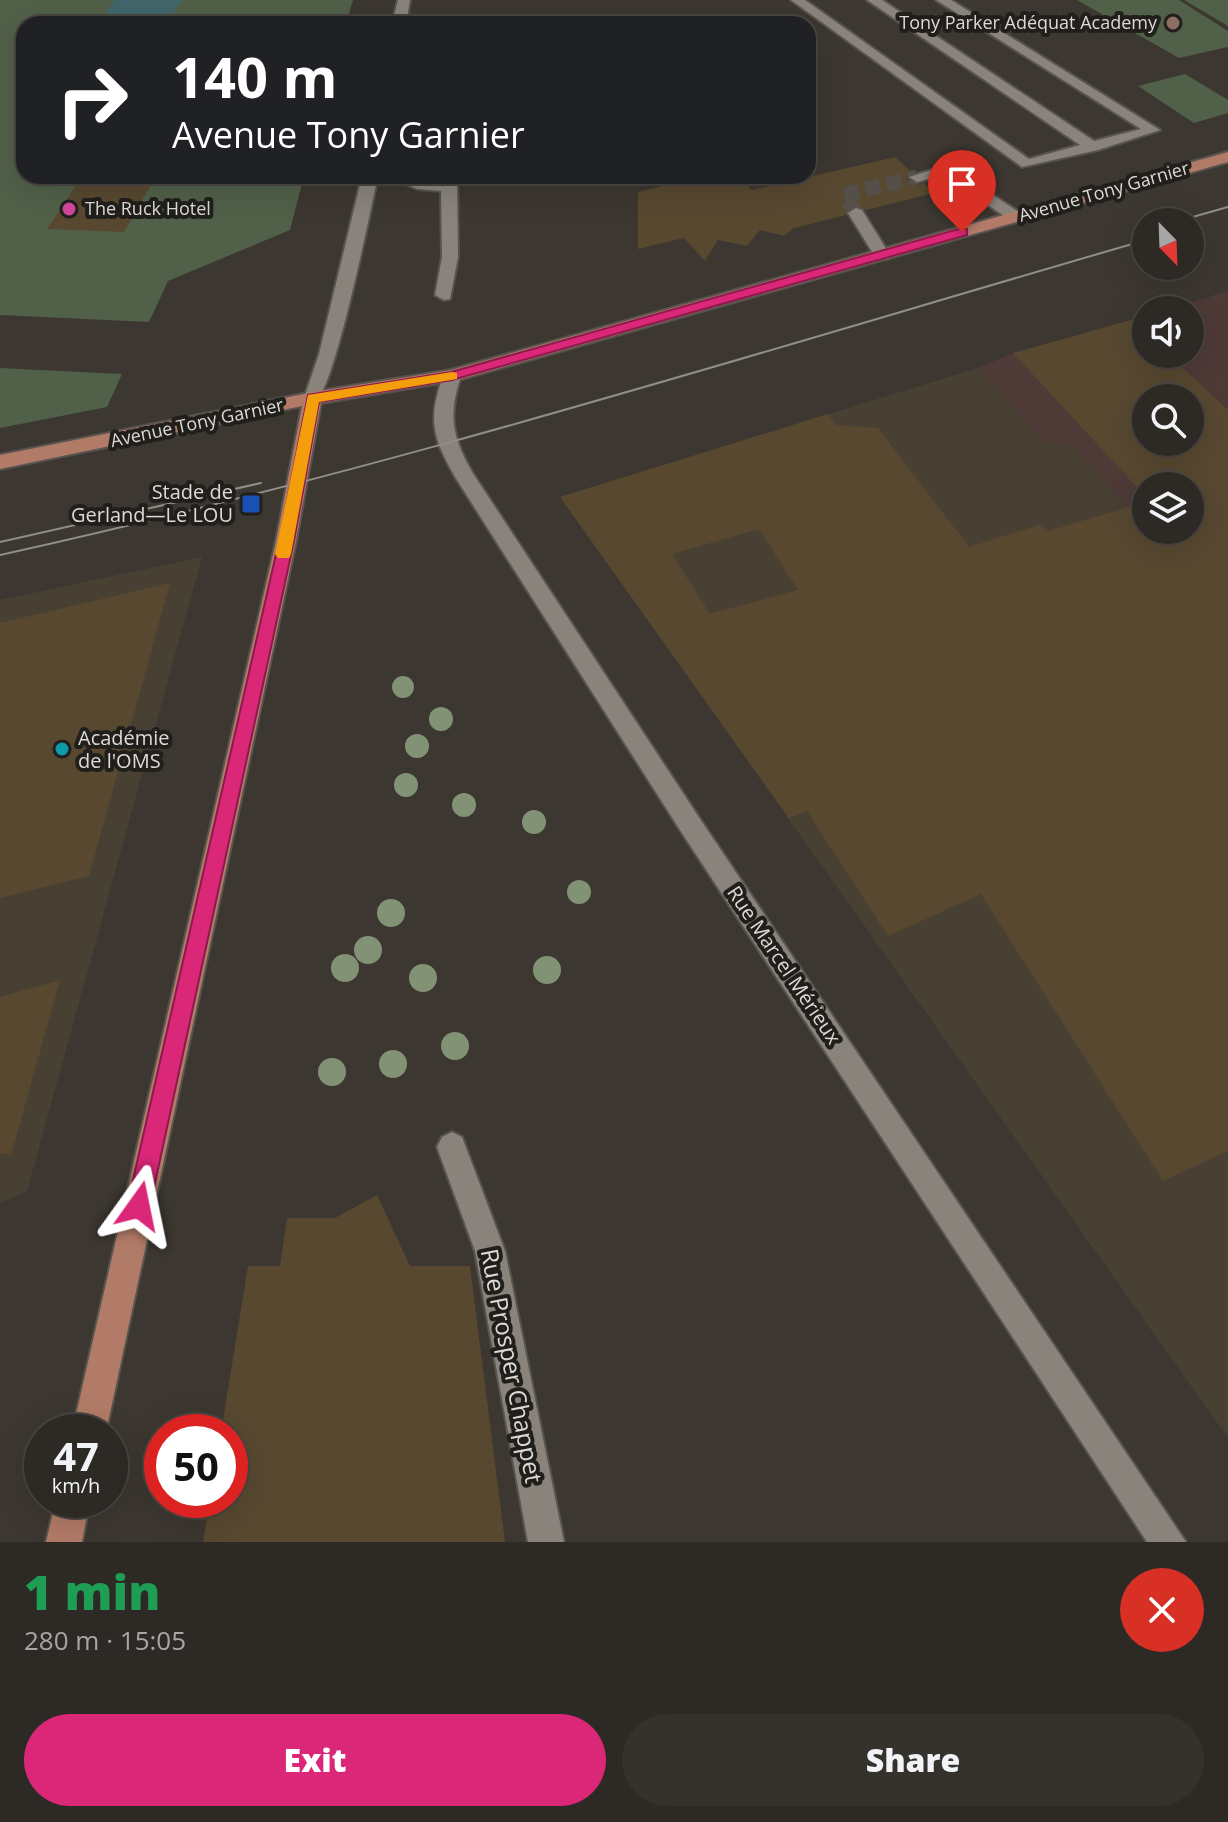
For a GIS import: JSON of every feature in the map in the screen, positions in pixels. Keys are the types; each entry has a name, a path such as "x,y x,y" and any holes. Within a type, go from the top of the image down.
{"main road":[{"name":"Avenue Tony Garnier","path":"0,462 313,398 452,376 1228,157"},
{"path":"93,1414 286,541 313,398"},
{"path":"64,1542 69,1518"}],"street":[{"path":"797,0 1027,164 1153,130 942,0"},
{"path":"873,0 1093,147"},
{"path":"917,177 947,170 1016,217"},
{"path":"313,398 328,354 368,184"},
{"path":"444,295 450,257 448,184"},
{"path":"856,213 882,255"},
{"name":"Rue Marcel Mérieux","path":"452,376 443,399 440,431 464,475 689,823 1168,1542"},
{"name":"Rue Prosper Chappet","path":"452,1147 490,1251 546,1542"}],"shaded area":[{"path":"1228,291 1228,618 1196,544 1204,544 1204,472 1132,472 1132,512 1075,449 1044,441 978,368 1013,353 1132,320 1132,368 1204,368 1204,298"},
{"path":"978,368 1044,441 1075,449 1132,512 1132,544 1161,544 1228,618 1228,1438 560,497"},
{"path":"202,557 27,1191 0,1203 0,600"}],"green space":[{"path":"0,0 353,0 348,16 16,16 16,184 302,184 290,230 168,281 149,322 0,315"},
{"name":"Tony Parker Adéquat Academy","path":"1077,0 1179,0 1228,31 1228,47 1179,58"},
{"path":"1184,0 1228,0 1228,26"},
{"path":"1185,74 1228,100 1228,113 1194,123 1138,86"},
{"path":"0,368 122,374 107,407 0,428"}],"water":[{"path":"115,0 182,0 171,16 103,16"}],"building":[{"path":"895,157 912,173 906,176 907,180 915,185 924,183 934,193 866,210 854,205 846,215 794,228 784,236 760,230 747,246 718,240 705,261 684,238 638,249 638,192 670,184 746,184 752,190 778,184 816,184 816,175"},
{"path":"77,184 151,184 124,232 47,229"},
{"path":"1131,320 1132,368 1183,368 1200,384 1132,384 1132,456 1204,456 1204,388 1228,410 1228,1151 1163,1181 981,894 888,936 807,811 789,818 560,497 828,414 836,425 878,428 969,547 1042,524 1048,531 1132,506 1132,544 1204,544 1204,472 1132,472 1132,482 1013,353","holes":["759,529 798,590 710,614 672,554"]},
{"name":"Académie de l'OMS","path":"170,583 89,876 0,898 0,623"},
{"path":"60,980 11,1155 0,1153 0,997"},
{"path":"377,1195 410,1266 470,1266 505,1542 203,1542 207,1518 248,1518 248,1414 224,1414 248,1266 280,1266 287,1218 335,1218"}],"tunnel":[{"path":"856,213 844,195 917,177"}],"tram line":[{"path":"1204,214 1228,207"},
{"path":"0,555 145,522 432,447 1132,244"},
{"path":"0,542 261,483"}],"slow traffic":[{"path":"283,554 313,398 452,376"}],"place":[{"name":"Tony Parker Adéquat Academy","path":"1173,23"},
{"name":"The Ruck Hotel","path":"69,209"},
{"name":"Stade de Gerland—Le LOU","path":"251,504"},
{"name":"Académie de l'OMS","path":"62,749"}],"route":[{"path":"139,1206 286,541 313,398 452,376 962,232"}]}
